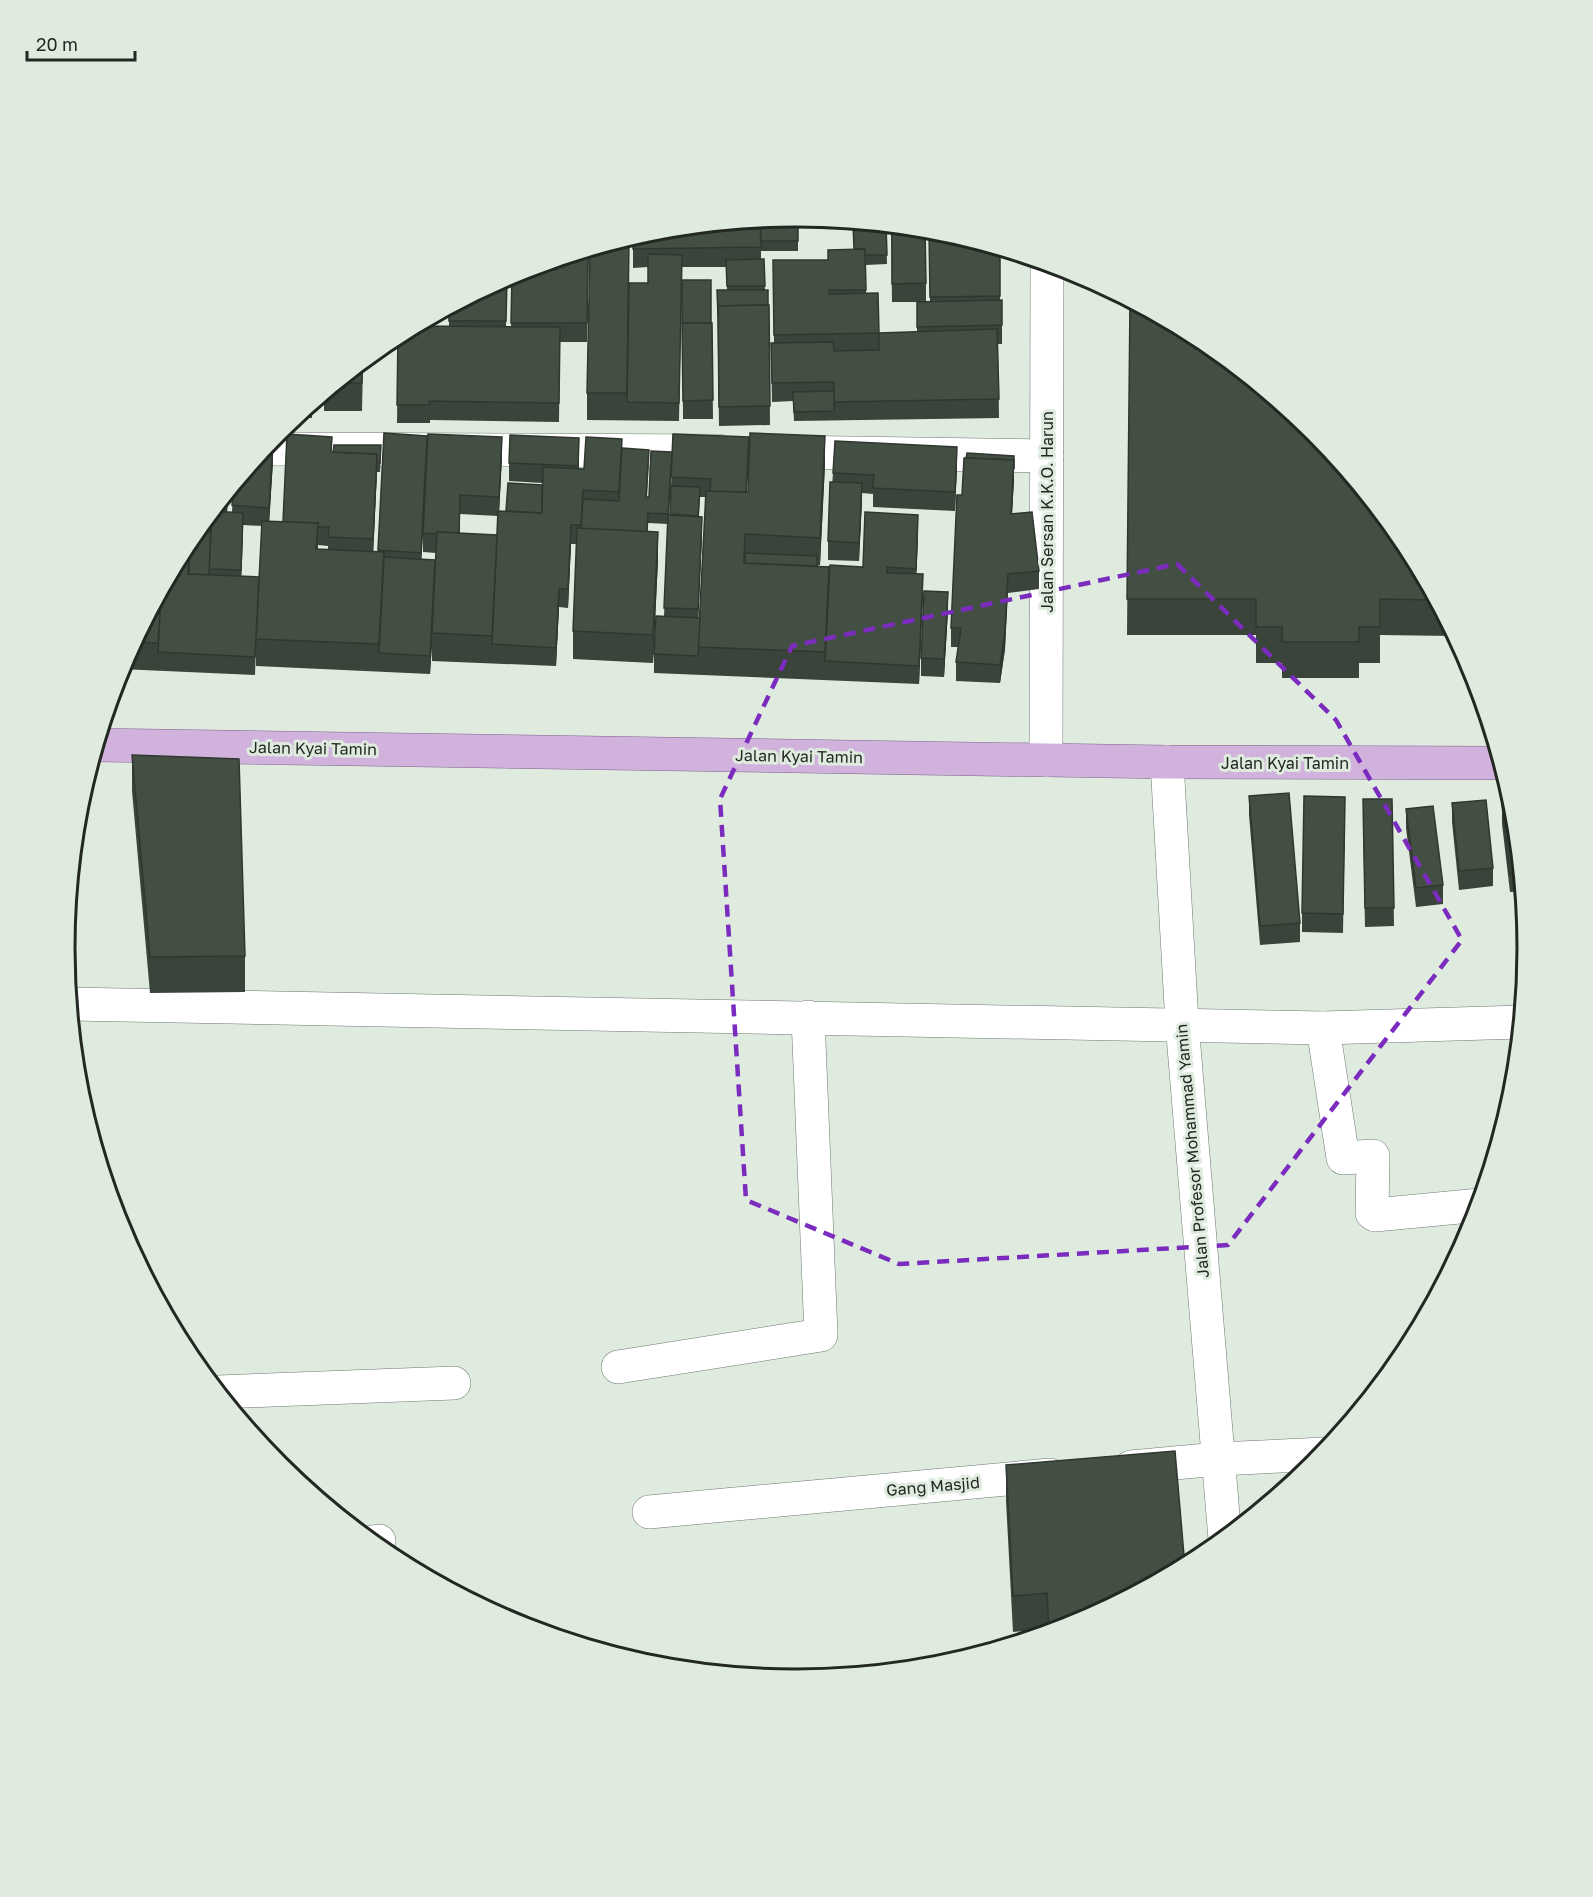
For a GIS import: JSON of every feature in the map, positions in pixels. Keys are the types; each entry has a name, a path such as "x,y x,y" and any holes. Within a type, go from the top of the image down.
{"main road":[{"name":"Jalan Kyai Tamin","path":"105,745 1167,762 1493,763"}],"street":[{"name":"Jalan Sersan K.K.O. Harun","path":"1046,760 1047,272"},
{"path":"276,449 583,449 1047,456"},
{"name":"Jalan Profesor Mohammad Yamin","path":"1167,762 1182,1023 1224,1529"},
{"path":"78,1004 1182,1023 1323,1028 1514,1022"},
{"path":"618,1367 821,1335 808,1017"},
{"path":"1323,1028 1343,1158 1373,1155 1372,1213 1375,1215 1470,1206"},
{"path":"227,1392 454,1383"},
{"name":"Gang Masjid","path":"649,1512 1218,1459 1311,1455"}],"highlighted area":[{"path":"1177,564 1336,720 1462,940 1228,1245 899,1264 746,1200 720,799 792,646"}],"building":[{"path":"798,227 798,241 761,241 760,229"},
{"path":"760,229 761,247 633,249 633,246 656,241 702,233"},
{"path":"853,230 886,233 887,255 865,255 865,249 854,249"},
{"path":"892,233 925,239 926,283 892,284"},
{"path":"929,240 1000,257 1000,296 930,297"},
{"path":"629,247 627,393 587,393 590,258"},
{"path":"865,249 866,290 829,290 829,294 878,293 879,333 774,335 773,260 828,260 828,250"},
{"path":"648,254 682,255 679,403 627,402 629,283 648,283"},
{"path":"588,258 587,323 511,323 512,286 565,265"},
{"path":"764,259 765,286 727,286 726,260"},
{"path":"682,280 711,280 711,323 682,323"},
{"path":"507,288 506,321 449,321 449,317"},
{"path":"717,290 768,290 768,305 718,306 718,315"},
{"path":"1002,300 1002,325 917,327 917,302"},
{"path":"769,305 770,406 719,407 718,306"},
{"path":"1130,309 1197,349 1236,376 1307,438 1369,509 1428,600 1380,599 1380,627 1359,627 1359,642 1282,642 1282,627 1256,627 1256,599 1127,599"},
{"path":"682,323 712,323 713,400 683,401"},
{"path":"433,326 560,327 559,403 429,401 430,405 397,405 398,348"},
{"path":"997,329 999,399 834,402 834,382 772,383 771,343 833,342 834,351 879,350 879,333"},
{"path":"362,373 362,383 349,383"},
{"path":"834,391 834,411 794,412 793,392"},
{"path":"384,433 427,436 421,553 378,550"},
{"path":"750,433 825,436 820,538 745,534 744,563 829,567 825,652 698,647 706,491 748,492"},
{"path":"290,434 332,437 331,452 377,454 373,539 328,537 329,527 317,527 318,523 283,522 287,437"},
{"path":"428,434 502,437 499,497 460,495 459,533 423,533"},
{"path":"673,434 749,437 746,492 710,491 711,479 671,477"},
{"path":"510,435 579,438 578,466 509,463"},
{"path":"586,437 622,439 619,492 583,490 581,525 571,525 568,589 559,589 556,648 492,644 498,511 542,513 543,467 584,469"},
{"path":"835,441 957,447 955,492 873,488 874,475 833,473"},
{"path":"334,445 381,445 380,463 377,463 377,454 333,452"},
{"path":"622,448 649,450 646,497 649,497 651,451 672,452 668,514 648,513 647,532 581,529 583,499 619,501"},
{"path":"272,453 269,508 232,505 232,499"},
{"path":"967,453 1014,456 1014,460 966,458"},
{"path":"964,458 1014,460 1011,514 1032,512 1039,571 1008,574 1005,631 1000,665 956,662 961,628 951,628 957,495 962,495"},
{"path":"830,482 862,483 859,543 828,541"},
{"path":"508,483 542,485 542,513 506,511"},
{"path":"671,486 700,487 698,516 670,514"},
{"path":"222,512 243,513 241,570 209,569 211,527"},
{"path":"865,512 918,515 916,569 887,567 887,573 923,574 919,666 825,661 830,565 863,567"},
{"path":"668,515 702,517 698,609 664,608"},
{"path":"262,521 318,523 316,549 384,552 379,644 256,639"},
{"path":"211,528 209,575 189,574 189,560"},
{"path":"577,528 658,532 653,635 573,631"},
{"path":"437,532 497,535 492,636 432,633"},
{"path":"745,553 817,556 817,566 745,563"},
{"path":"384,557 435,560 430,656 379,653"},
{"path":"189,561 188,574 259,577 255,657 158,652 160,609"},
{"path":"924,591 948,592 944,659 921,658"},
{"path":"160,609 158,643 143,642"},
{"path":"656,616 700,618 698,656 654,654"},
{"path":"132,755 239,759 245,956 150,957"},
{"path":"1289,793 1300,923 1260,926 1249,796"},
{"path":"1304,796 1345,797 1343,914 1302,913"},
{"path":"1363,799 1392,799 1394,908 1365,908"},
{"path":"1486,800 1493,868 1459,871 1452,803"},
{"path":"1502,805 1512,854 1514,873 1510,874"},
{"path":"1433,806 1443,885 1416,888 1406,809"},
{"path":"1175,1451 1184,1556 1116,1596 1049,1624 1047,1593 1013,1596 1006,1465"}]}
